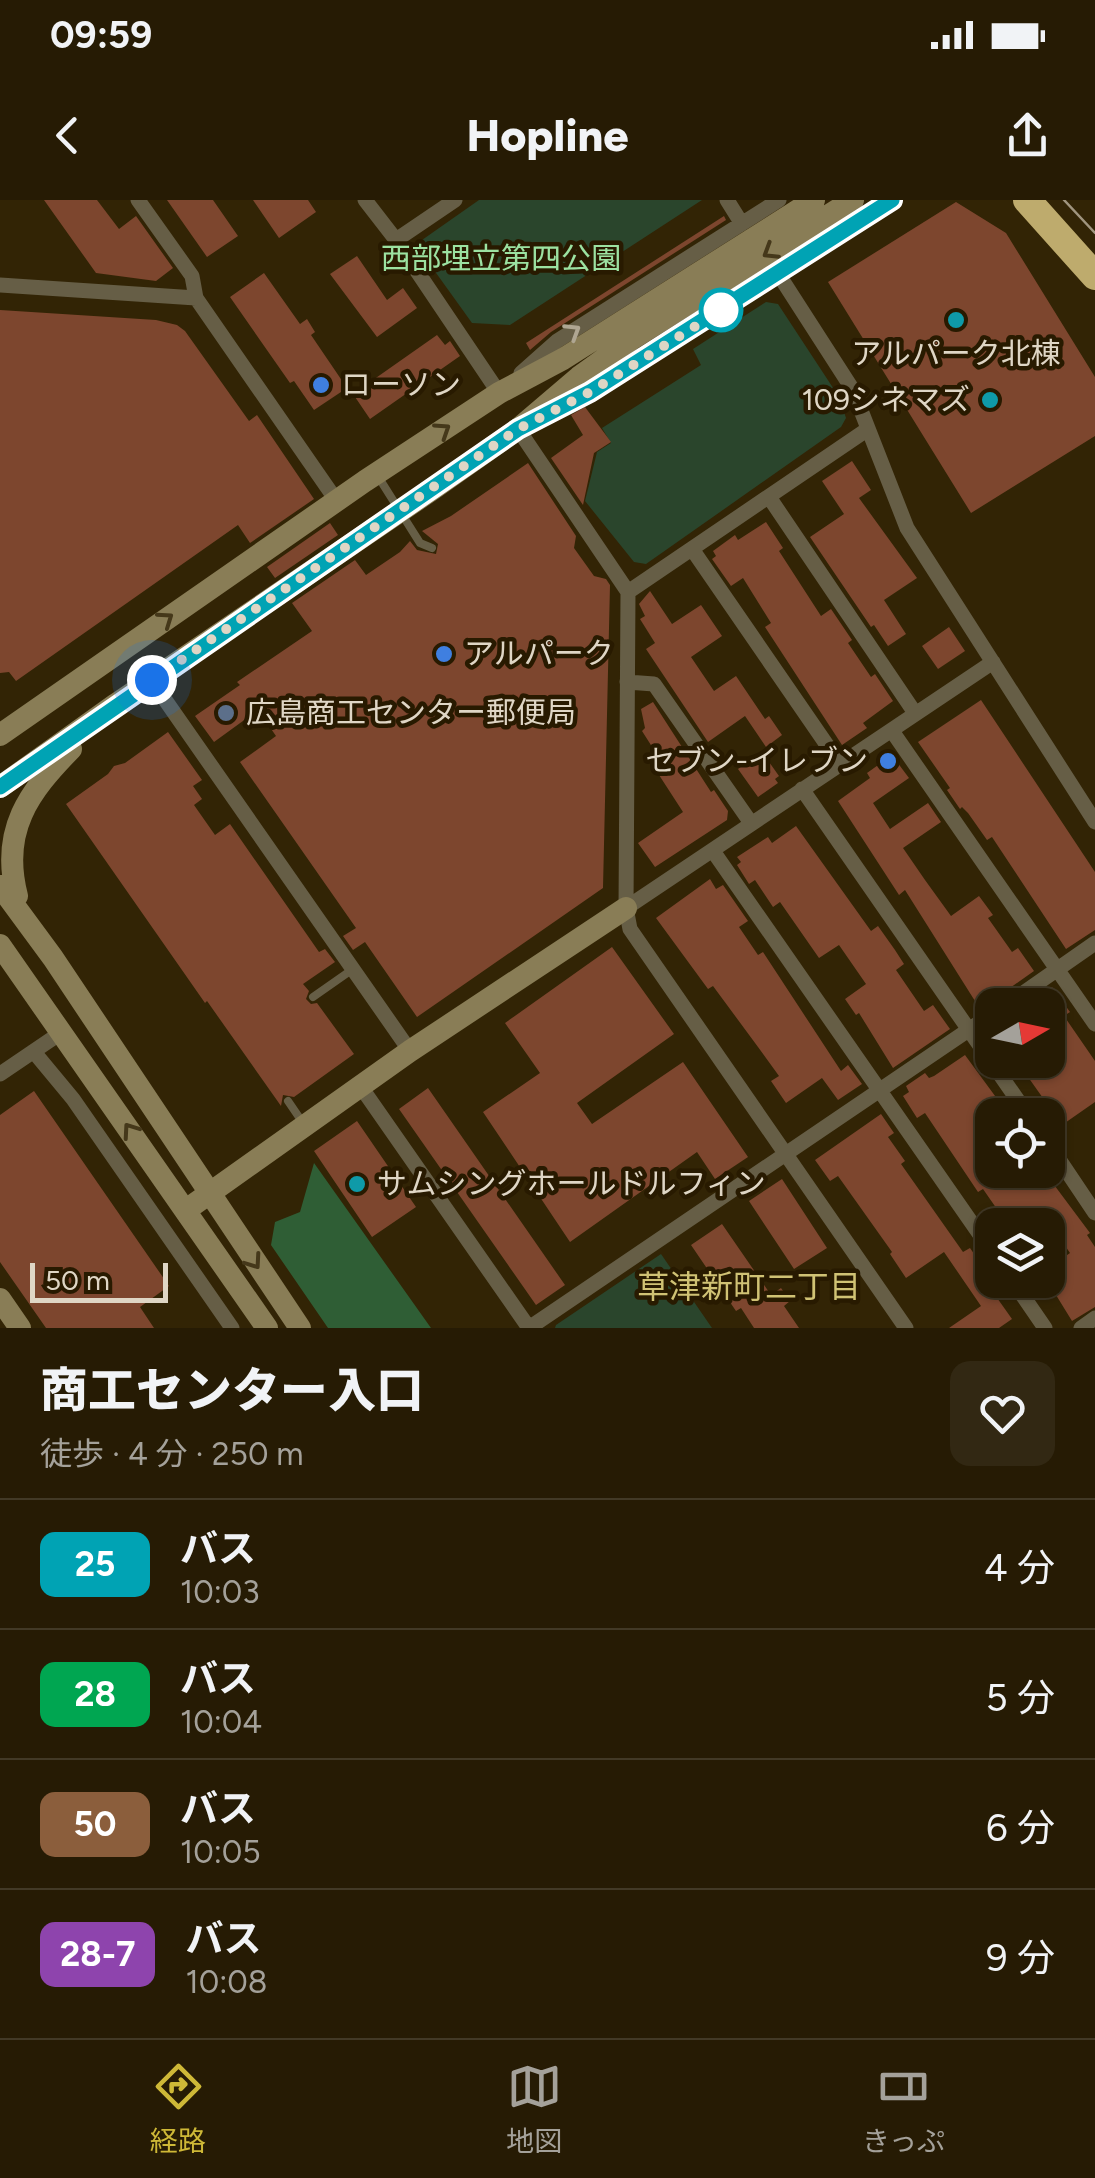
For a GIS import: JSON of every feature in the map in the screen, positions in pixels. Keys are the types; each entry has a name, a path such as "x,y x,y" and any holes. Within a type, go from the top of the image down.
{"highway":[{"path":"1027,200 1095,276"}],"street":[{"path":"138,200 192,276 196,298 336,500"},
{"path":"365,200 499,393"},
{"path":"396,240 455,200"},
{"path":"727,200 742,224"},
{"path":"499,393 557,341 779,200"},
{"path":"0,787 518,429 627,331 814,200"},
{"path":"0,735 336,500 499,393 627,331 853,200"},
{"path":"518,429 590,392 892,200"},
{"path":"778,275 854,390 907,528 1095,822"},
{"path":"0,285 196,298"},
{"path":"518,429 628,592 626,908 630,929 906,1328"},
{"path":"628,592 868,429"},
{"path":"769,498 914,713"},
{"path":"692,549 840,764"},
{"path":"186,1210 410,1051 993,662"},
{"path":"152,680 410,1051"},
{"path":"627,682 654,684 752,823"},
{"path":"0,720 68,687"},
{"path":"52,958 6,874 10,822 26,795 116,704"},
{"path":"892,731 1095,1024"},
{"path":"802,789 1016,1098"},
{"path":"713,850 975,1227"},
{"path":"0,886 300,1328"},
{"path":"1031,988 1095,942"},
{"path":"0,945 267,1328"},
{"path":"0,966 21,996 46,1008"},
{"path":"361,1087 529,1328 975,1026"},
{"path":"0,1074 62,1032"},
{"path":"34,1052 73,1099 232,1328"},
{"path":"1065,1168 1095,1212"},
{"path":"0,1298 20,1328"},
{"path":"1024,1298 1045,1328"},
{"path":"1081,1328 1095,1318"}],"lane":[{"path":"376,474 420,543 432,548"},
{"path":"313,997 353,969"},
{"path":"288,1101 305,1126"}],"green space":[{"name":"西部埋立第四公園","path":"479,200 702,200 510,325 472,323 421,252 422,240"},
{"path":"766,302 778,304 839,397 846,418 841,427 646,564 634,562 585,501 597,452 611,443 602,428 701,365 693,349"},
{"path":"314,1163 431,1328 328,1328 271,1245 275,1222 300,1212"},
{"path":"661,1254 712,1328 555,1328 556,1325"}],"building":[{"path":"44,200 97,200 119,229 136,216 173,268 156,281 96,273"},
{"path":"167,200 213,200 238,236 207,257"},
{"path":"253,200 308,200 316,212 279,238"},
{"name":"アルパーク北棟","path":"956,202 1006,233 1095,377 1095,436 971,513 828,282"},
{"path":"724,216 726,220 551,332 530,350 526,343"},
{"path":"357,256 387,300 403,288 417,308 377,337 330,274"},
{"path":"264,273 300,324 307,319 315,332 311,335 347,388 314,410 294,381 290,383 230,297"},
{"path":"0,310 156,320 177,325 249,421 257,415 314,499 250,543 238,525 16,681 9,672 0,673"},
{"path":"437,335 445,345 450,341 460,356 370,419 353,394"},
{"path":"585,407 611,442 594,453 583,505 551,458 583,435 571,415"},
{"path":"852,461 871,490 859,498 917,578 884,600 906,634 888,646 810,537 844,514 822,481"},
{"name":"アルパーク","path":"528,463 576,536 574,548 594,576 606,579 610,585 603,888 417,1017 365,942 353,950 343,936 356,928 240,762 276,736 258,710 214,742 195,716 312,631 292,603 355,560 366,575 410,541 417,550 436,554 438,544 422,531 451,516"},
{"path":"766,522 783,548 779,551 821,616 831,609 852,640 848,643 893,701 863,723 867,728 842,745 765,627 771,623 743,578 731,586 712,559 716,556 713,551 735,535 738,540"},
{"path":"330,523 338,535 275,578 267,567"},
{"path":"650,591 672,624 701,605 722,636 691,657 714,691 736,676 765,719 769,716 782,735 766,747 745,716 708,742 646,649 655,643 640,619 645,616 639,604"},
{"path":"949,627 965,651 938,669 922,646"},
{"path":"981,700 1095,872 1095,930 1066,949 992,837 987,840 968,813 960,809 918,742"},
{"path":"653,702 711,792 714,790 728,811 727,820 655,867 638,843 683,812 648,758 656,753 642,731 645,728 641,709"},
{"path":"168,732 202,780 193,786 202,799 194,805 215,835 230,824 319,952 325,949 335,962 303,984 309,991 306,999 317,1003 354,1054 294,1097 283,1095 281,1106 66,804 114,766 125,763"},
{"path":"762,752 779,776 775,779 778,783 758,797 738,769"},
{"path":"888,758 897,762 909,778 873,803 890,829 928,803 941,822 903,848 951,916 979,896 993,915 988,918 1012,952 1018,948 1034,971 1010,988 975,988 975,1001 905,890 899,895 838,801 870,778 867,773"},
{"path":"796,826 871,931 878,926 895,950 904,964 896,970 924,1011 933,1005 950,1029 893,1068 859,1013 856,1015 845,999 866,984 839,945 819,958 780,902 773,907 755,880 749,884 737,865 741,862 737,857 768,837 772,843"},
{"path":"710,879 716,889 723,885 748,921 739,927 758,955 763,952 841,1071 848,1065 862,1084 838,1100 822,1078 786,1103 771,1081 779,1076 713,986 708,989 656,918"},
{"path":"612,947 674,1034 577,1103 592,1124 683,1062 748,1157 715,1179 697,1152 570,1242 483,1112 540,1073 505,1023"},
{"path":"1065,1017 1095,1061 1095,1102 1065,1123 1065,1098 1043,1098 1029,1078 1065,1078"},
{"path":"965,1055 975,1069 975,1078 982,1078 997,1098 975,1098 975,1188 925,1113 917,1118 903,1096 909,1092 906,1086 925,1073 929,1078"},
{"path":"428,1088 565,1285 536,1305 399,1109"},
{"path":"34,1091 169,1286 140,1307 154,1328 46,1328 0,1262 0,1115"},
{"path":"881,1114 894,1133 888,1137 905,1161 901,1164 963,1252 970,1248 975,1255 975,1297 944,1252 906,1278 838,1176 830,1181 815,1160"},
{"name":"サムシングホールドルフィン","path":"357,1121 416,1207 372,1237 314,1151"},
{"path":"782,1179 827,1248 794,1269 749,1201"},
{"path":"975,1188 1056,1188 1090,1233 1087,1235 1095,1247 1095,1307 1072,1321 1058,1298 1065,1298 1065,1256 1070,1253 1065,1246 1065,1208 996,1208 983,1189 978,1192"},
{"path":"722,1224 771,1295 781,1288 790,1301 784,1306 799,1328 754,1328 741,1308 736,1311 691,1245"},
{"path":"976,1298 997,1298 1012,1319 999,1328 949,1328 981,1306"}],"tram line":[{"path":"1064,200 1095,233"}],"bus line":[{"name":"25","path":"0,787 518,429 590,392 892,200"}],"place":[{"name":"アルパーク北棟","path":"956,320"},
{"name":"ローソン","path":"321,385"},
{"name":"109シネマズ","path":"990,400"},
{"name":"アルパーク","path":"444,654"},
{"name":"広島商工センター郵便局","path":"226,713"},
{"name":"セブン-イレブン","path":"888,761"},
{"name":"サムシングホールドルフィン","path":"357,1184"}],"district":[{"name":"草津新町二丁目","path":"749,1287"}],"route":[{"path":"152,680 518,429 590,392 728,306 721,310"}]}
